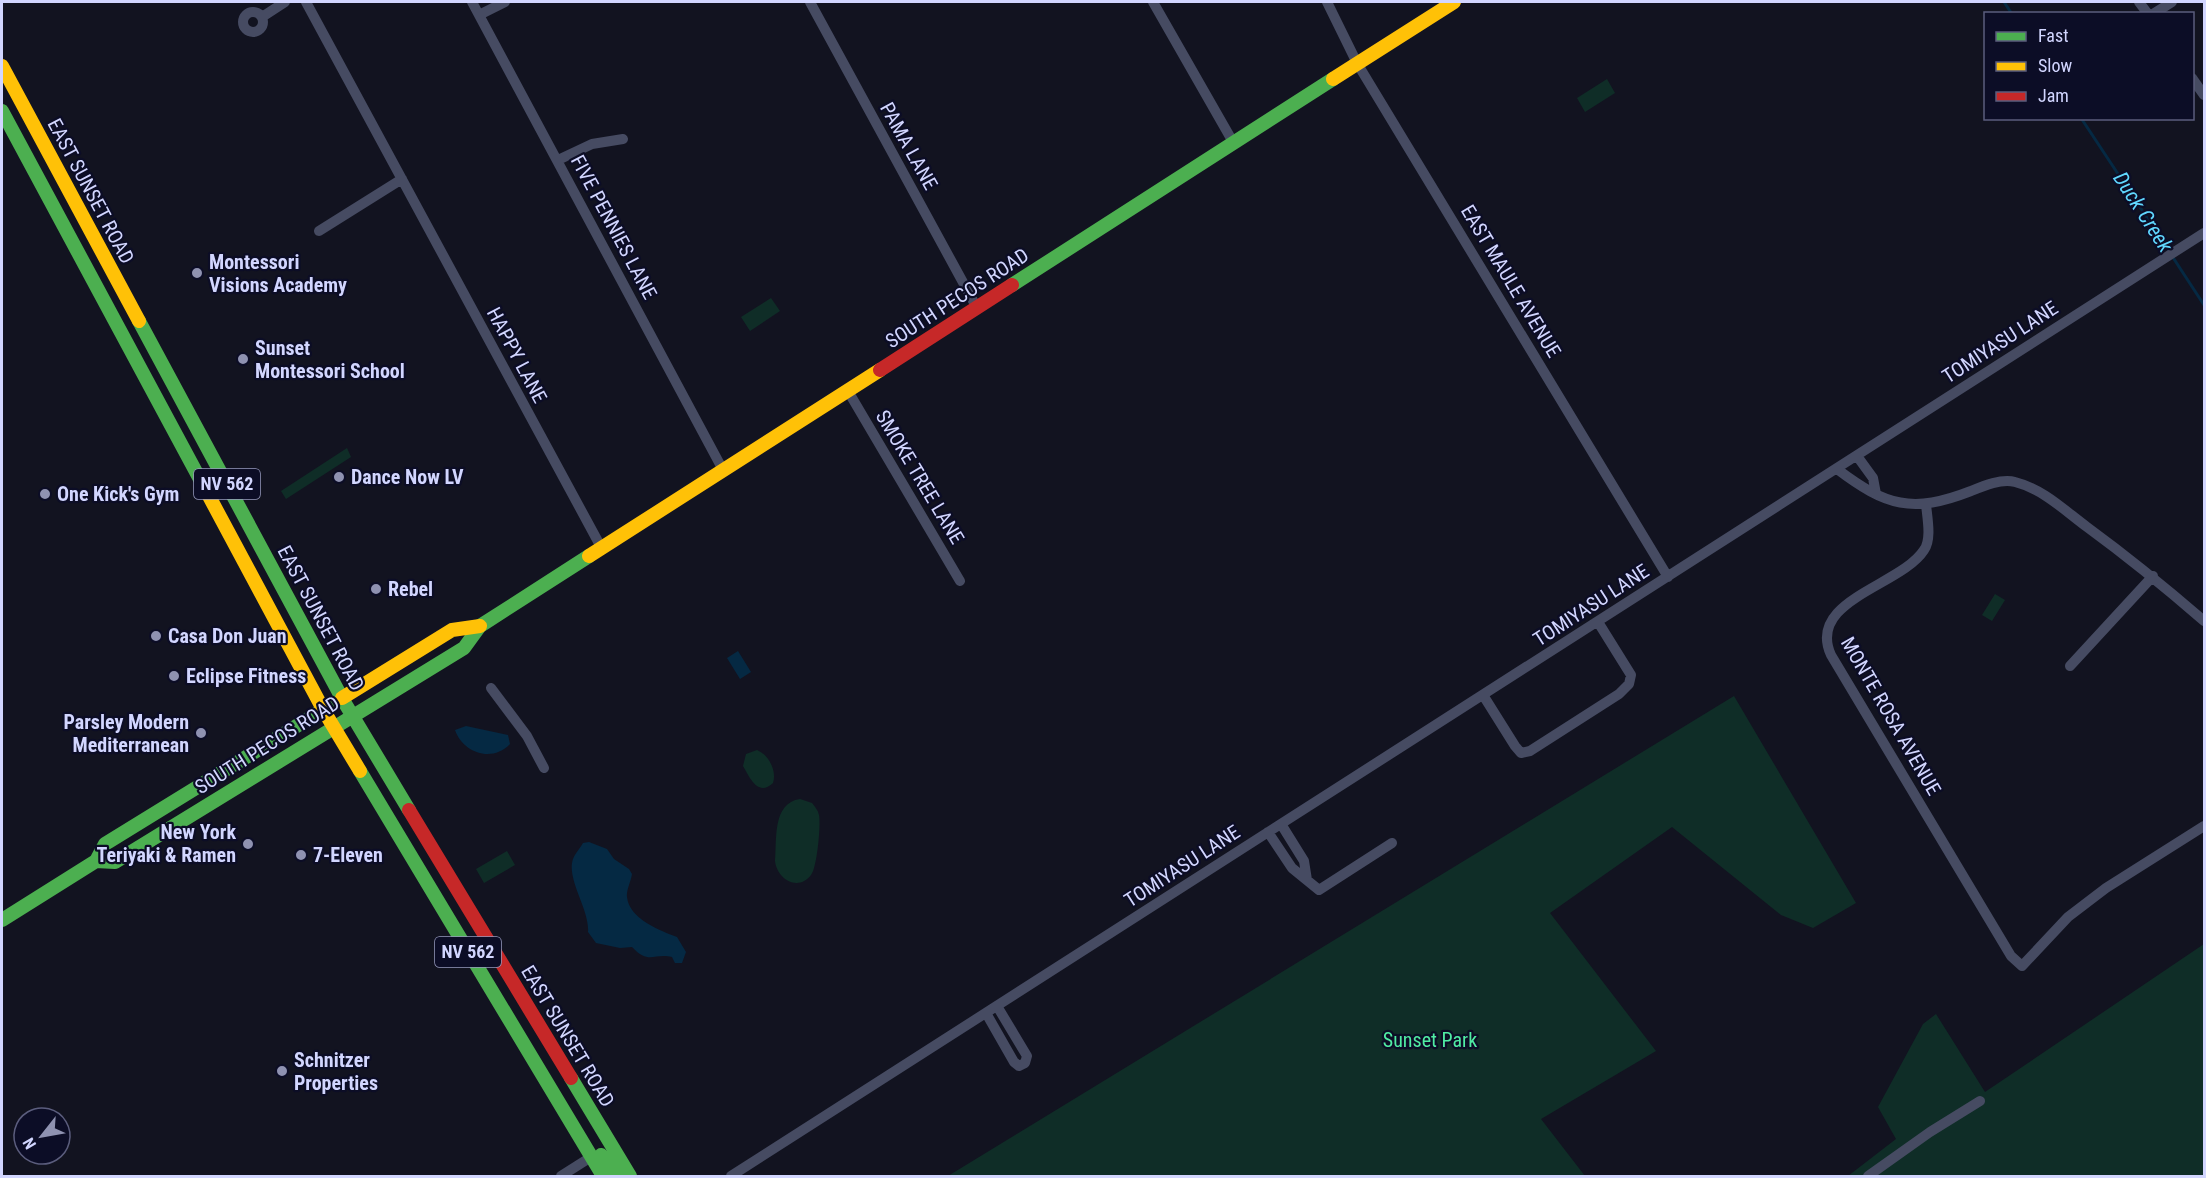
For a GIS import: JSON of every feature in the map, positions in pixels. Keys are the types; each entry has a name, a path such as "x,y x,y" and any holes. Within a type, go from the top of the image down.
{"main road":[{"name":"SOUTH PECOS ROAD","path":"96,861 115,862 464,648 480,626 601,547 1454,2"},
{"name":"EAST SUNSET ROAD","path":"2,66 352,716 630,1176"},
{"name":"EAST SUNSET ROAD","path":"2,111 324,711 603,1176"},
{"path":"50,199 68,189"},
{"path":"58,214 76,204"},
{"path":"152,392 163,399 193,443 203,440"},
{"path":"189,461 194,460 204,468 236,520 244,527 251,529"},
{"name":"SOUTH PECOS ROAD","path":"2,920 96,861 105,844 343,700 452,630 480,626"},
{"path":"451,923 483,954 517,1010 529,1018 534,1018"},
{"path":"514,1030 519,1026 532,1037 558,1077 611,1145"},
{"path":"591,1157 602,1156 617,1176"}],"street":[{"path":"262,17 285,2"},
{"name":"HAPPY LANE","path":"306,2 601,547"},
{"name":"FIVE PENNIES LANE","path":"472,2 723,470"},
{"path":"479,15 505,2"},
{"name":"PAMA LANE","path":"810,2 977,308"},
{"path":"1153,2 1233,142"},
{"name":"EAST MAULE AVENUE","path":"1327,2 1357,63 1668,577"},
{"path":"2156,12 2172,2"},
{"path":"2194,79 2205,95"},
{"path":"558,160 592,144 623,139"},
{"path":"319,231 402,179"},
{"name":"TOMIYASU LANE","path":"731,1176 2201,235"},
{"name":"SMOKE TREE LANE","path":"848,391 960,581"},
{"path":"1857,456 1873,478 1876,494"},
{"path":"1837,469 1861,487 1876,494 1912,504 1941,502 1984,485 2012,481 2037,490 2153,576 2205,621"},
{"name":"MONTE ROSA AVENUE","path":"1926,504 1928,539 1924,550 1901,571 1837,612 1829,624 1827,643 1831,656 2011,956 2022,966 2068,917 2106,888 2205,826"},
{"path":"2070,666 2153,576"},
{"path":"1483,695 1515,746 1521,753 1530,751 1619,694 1629,684 1631,675 1598,622"},
{"path":"490,688 527,736 544,768"},
{"path":"1281,824 1304,861 1307,880"},
{"path":"1268,832 1292,868 1319,890 1392,843"},
{"path":"986,1013 1014,1062 1019,1066 1025,1063 1026,1056 997,1006"},
{"path":"1868,1176 1930,1132 1980,1101"},
{"path":"561,1176 591,1157"}],"green space":[{"path":"1607,79 1615,93 1585,112 1577,98"},
{"path":"771,298 780,311 750,331 741,317"},
{"path":"347,448 351,457 286,499 281,491"},
{"path":"1995,594 2005,600 1992,621 1982,615"},
{"name":"Sunset Park","path":"1734,696 1856,903 1813,928 1781,915 1672,827 1550,913 1656,1051 1541,1119 1585,1176 948,1176"},
{"path":"757,750 768,759 773,769 773,783 768,787 763,788 755,784 743,766 746,754"},
{"path":"800,799 812,803 818,812 819,837 811,875 800,883 794,883 784,878 777,867 775,861 776,833 780,815 785,807"},
{"path":"507,851 515,865 484,883 476,869"},
{"path":"2204,944 2204,1176 1848,1176 1896,1139 1878,1107 1923,1024 1936,1014 1985,1092"}],"water":[{"path":"738,651 751,672 740,679 727,658"},
{"path":"466,726 508,735 510,744 495,753 479,753 471,750 464,745 455,730"},
{"path":"589,842 607,849 614,859 629,869 632,874 627,895 629,905 639,918 677,937 686,952 682,963 675,963 672,957 643,956 632,947 620,948 596,943 588,932 586,914 575,885 572,867 573,859 583,843"}],"waterway":[{"name":"Duck Creek","path":"2004,2 2011,12"},
{"name":"Duck Creek","path":"2082,120 2169,251"},
{"name":"Duck Creek","path":"2172,256 2204,305"}],"traffic: fast":[{"path":"1012,285 1333,79"},
{"path":"2,111 202,483"},
{"path":"139,321 343,700 409,810"},
{"path":"96,861 115,862 464,648 480,626 589,556"},
{"path":"2,920 96,861 105,844 342,698"},
{"path":"360,771 603,1176"},
{"path":"571,1078 630,1176"},
{"path":"601,1155 617,1176"}],"traffic: slow":[{"path":"1333,79 1454,2"},
{"path":"2,66 139,321"},
{"path":"589,556 880,370"},
{"path":"202,483 324,711 360,771"},
{"path":"342,698 452,630 480,626"}],"traffic: jam":[{"path":"880,370 1012,285"},
{"path":"409,810 571,1078"}],"place":[{"name":"Montessori Visions Academy","path":"197,273"},
{"name":"Sunset Montessori School","path":"243,359"},
{"name":"Dance Now LV","path":"339,477"},
{"name":"One Kick's Gym","path":"45,494"},
{"name":"Rebel","path":"376,589"},
{"name":"Casa Don Juan","path":"156,636"},
{"name":"Eclipse Fitness","path":"174,676"},
{"name":"Parsley Modern Mediterranean","path":"201,733"},
{"name":"New York Teriyaki & Ramen","path":"248,844"},
{"name":"7-Eleven","path":"301,855"},
{"name":"Schnitzer Properties","path":"282,1071"}]}
